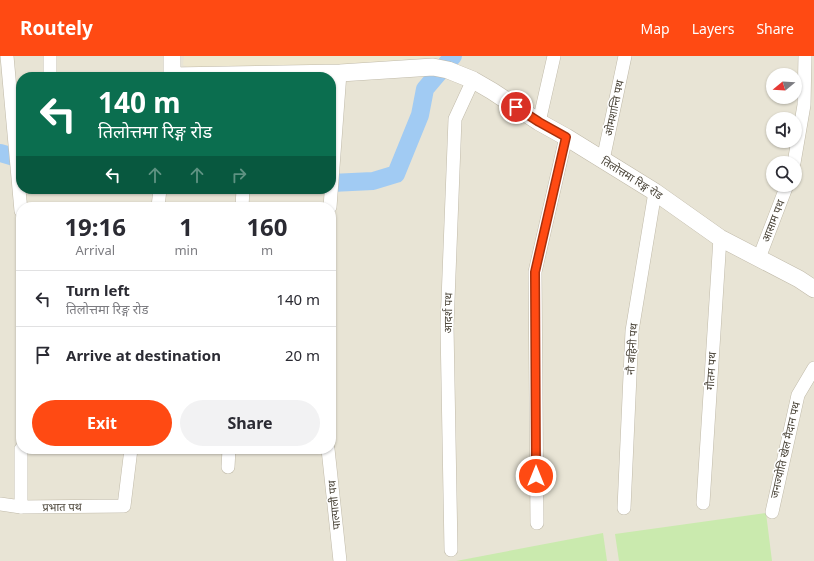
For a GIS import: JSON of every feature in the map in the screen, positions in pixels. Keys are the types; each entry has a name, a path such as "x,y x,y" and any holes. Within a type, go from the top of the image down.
{"street":[{"path":"7,56 16,157"},
{"path":"50,56 50,72"},
{"name":"तिलोत्तमा रिङ्ग रोड","path":"172,56 172,72"},
{"path":"539,122 554,56"},
{"name":"ओमशान्ति पथ","path":"603,160 625,56"},
{"path":"795,156 804,105 805,56"},
{"name":"तिलोत्तमा रिङ्ग रोड","path":"336,73 440,69 473,80 655,192 720,238 799,279 814,289"},
{"path":"336,124 340,73"},
{"name":"आदर्श पथ","path":"450,550 448,326 455,119 473,80"},
{"path":"536,523 535,272 566,137"},
{"name":"नौ बहिनी पथ","path":"624,508 632,331 655,192"},
{"name":"आसाम पथ","path":"759,258 784,192"},
{"name":"गौतम पथ","path":"703,503 720,238"},
{"name":"जनज्योति खेल मैदान पथ","path":"772,512 798,395 814,368"},
{"path":"21,507 22,454"},
{"name":"प्रभात पथ","path":"0,504 21,507 124,506 130,454"},
{"path":"228,454 228,467"},
{"name":"पाल्पाली पथ","path":"329,454 340,561"}],"shaded area":[{"path":"0,56 814,56 814,561 0,561"},
{"path":"184,56 444,56 280,72 198,72 183,65"}],"green space":[{"path":"766,513 772,561 619,561 615,534"},
{"path":"603,533 607,561 456,561"}],"waterway":[{"path":"336,183 373,181 396,174 420,115 425,89 453,56"},
{"path":"0,153 16,158"}],"route":[{"path":"516,107 566,137 535,272 536,476"}]}
